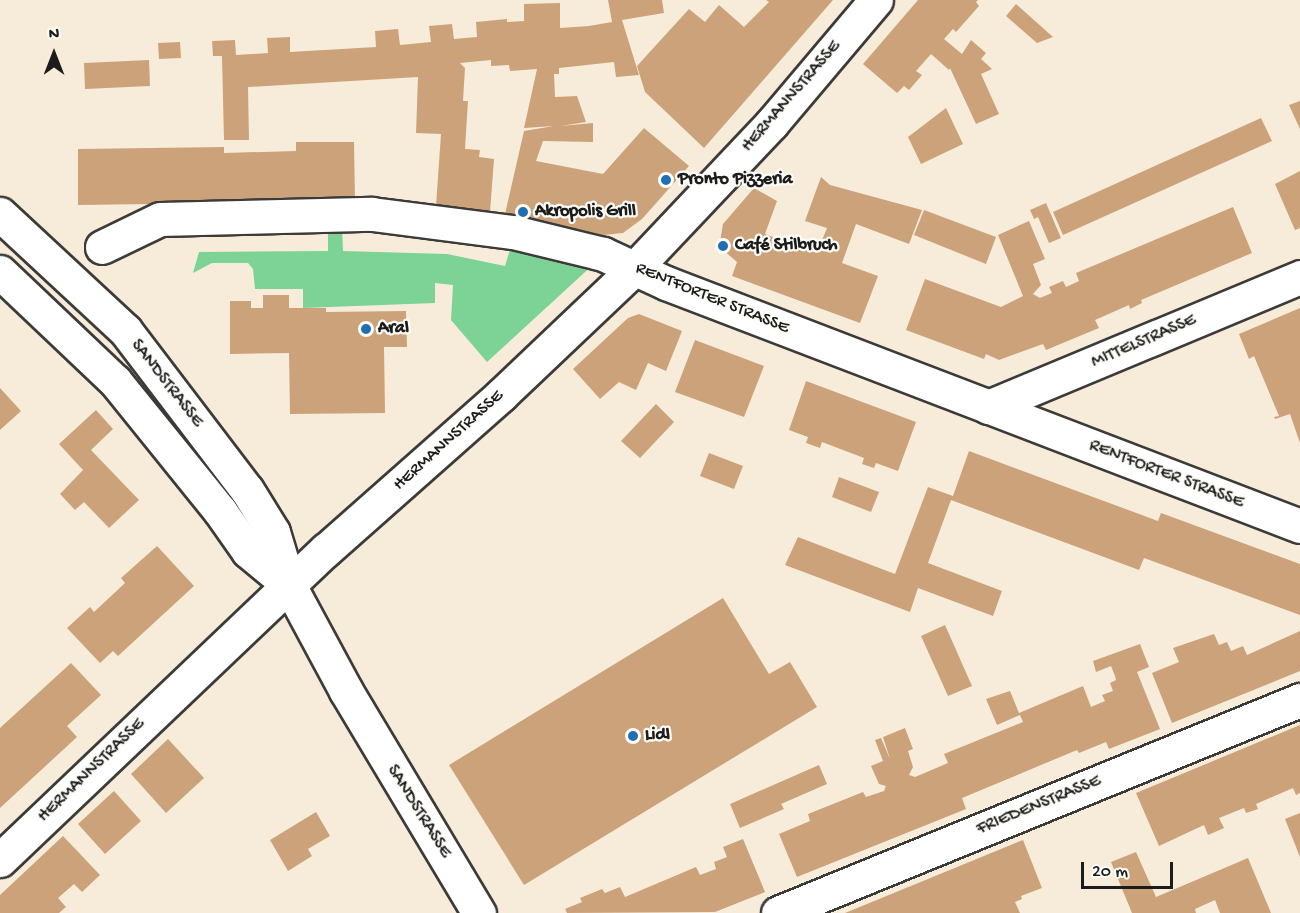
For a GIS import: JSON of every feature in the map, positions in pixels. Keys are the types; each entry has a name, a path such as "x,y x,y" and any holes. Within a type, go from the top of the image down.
{"street":[{"name":"HERMANNSTRASSE","path":"0,860 289,585 501,395 635,268 772,123 876,0"},
{"name":"SANDSTRASSE","path":"0,214 125,330 247,490 273,532 289,585 392,770 479,913"},
{"name":"RENTFORTER STRASSE","path":"102,247 160,219 372,214 513,232 603,254 988,407 1300,526"},
{"name":"SANDSTRASSE","path":"0,272 115,381 220,511 248,551 289,585"},
{"name":"MITTELSTRASSE","path":"988,407 1300,277"},
{"name":"FRIEDENSTRASSE","path":"778,913 1300,700"}],"green space":[{"path":"328,227 342,227 343,251 447,254 505,266 512,243 596,262 487,362 451,320 453,285 435,283 435,303 303,308 303,289 255,289 253,269 248,263 212,263 193,273 199,252 328,251"}],"building":[{"path":"608,0 662,0 664,13 622,20 639,75 616,77 614,62 559,68 559,74 554,74 555,97 577,96 586,122 561,126 593,123 593,142 543,141 536,161 603,174 644,128 689,166 642,219 623,233 603,235 505,214 524,131 554,126 524,128 537,69 510,71 509,65 491,66 491,60 460,63 465,68 463,101 468,101 465,149 480,150 479,157 494,159 490,212 436,206 441,134 416,133 418,77 248,87 249,140 224,140 222,56 213,56 212,41 235,40 236,55 268,53 267,38 290,37 290,52 376,47 375,31 398,29 400,45 431,42 429,26 452,24 454,39 477,37 476,22 507,19 507,22 524,21 524,4 560,3 560,28 589,26 612,22"},
{"path":"766,0 833,0 704,148 645,92 637,66 689,9 705,22 719,5 744,27 769,2"},
{"path":"918,0 978,0 976,2 979,6 956,32 953,29 944,39 962,54 971,40 986,53 981,59 992,69 981,74 999,114 976,124 950,68 949,70 931,54 916,71 922,75 909,90 904,86 897,93 863,64"},
{"path":"1016,4 1053,37 1037,43 1006,16"},
{"path":"180,42 181,58 159,59 158,43"},
{"path":"149,60 150,86 85,89 84,63"},
{"path":"1300,101 1300,129 1289,105"},
{"path":"946,108 963,144 921,164 908,137"},
{"path":"1261,118 1272,141 1063,235 1053,212"},
{"path":"296,142 354,142 355,201 78,205 78,149 224,147 224,153 296,151"},
{"path":"1300,171 1300,228 1295,230 1275,184"},
{"path":"821,177 830,185 922,210 909,244 856,224 842,263 878,276 860,323 732,276 737,262 723,250 720,242 723,224 754,188 777,201 765,234 817,253 827,228 805,221"},
{"path":"1046,203 1061,238 1049,243 1038,217 1034,219 1030,210"},
{"path":"1233,207 1252,253 1141,300 1142,303 1130,309 1129,305 1095,320 1099,328 1046,350 1043,344 999,360 986,354 984,359 906,330 925,279 1001,307 1023,296 998,235 1029,221 1045,259 1033,264 1041,285 1033,294 1040,298 1052,293 1049,287 1063,281 1066,287 1079,281 1076,273"},
{"path":"924,210 996,237 986,264 914,235"},
{"path":"263,295 289,295 289,308 326,308 326,312 406,311 407,347 384,347 385,413 290,414 289,353 230,354 230,301 251,301 251,308 263,308"},
{"path":"1300,308 1300,443 1290,414 1275,419 1274,417 1279,416 1254,356 1249,359 1239,334"},
{"path":"639,314 682,331 666,371 648,363 636,390 619,382 600,399 573,369 628,318"},
{"path":"695,340 764,366 744,417 675,392"},
{"path":"806,381 916,422 898,471 876,463 874,468 862,464 864,458 822,442 820,448 806,443 808,437 789,430"},
{"path":"0,388 21,411 0,430"},
{"path":"656,404 674,422 640,458 621,441"},
{"path":"96,410 113,429 91,450 139,500 109,528 84,502 75,510 60,494 83,470 59,444"},
{"path":"969,451 1158,521 1161,513 1300,564 1300,615 1144,558 1139,570 951,500 928,563 1002,591 993,616 918,588 910,612 785,565 798,537 895,574 928,487 953,496"},
{"path":"709,453 743,466 734,489 700,476"},
{"path":"839,477 879,492 871,512 832,497"},
{"path":"157,546 194,586 118,656 113,651 100,663 67,628 90,607 94,612 125,583 121,578"},
{"name":"Lidl","path":"723,598 769,674 790,662 817,707 524,885 449,765"},
{"path":"945,625 972,686 948,696 921,636"},
{"path":"1300,631 1300,671 1172,723 1152,673 1179,662 1173,648 1214,634 1219,645 1227,642 1231,651 1243,646 1247,655"},
{"path":"1140,644 1149,667 1137,672 1160,729 1109,749 1106,742 1079,753 1077,750 962,798 966,809 797,877 779,834 810,821 808,814 863,792 866,797 884,791 886,786 879,784 871,766 883,761 875,740 881,738 890,759 883,737 905,728 913,749 908,751 913,767 909,775 915,777 948,763 944,754 1023,722 1020,715 997,725 986,699 1010,691 1019,713 1083,686 1091,707 1105,701 1102,695 1113,691 1110,683 1116,680 1115,676 1111,666 1096,672 1093,661"},
{"path":"71,663 101,695 67,726 77,737 0,808 0,728"},
{"path":"1300,725 1300,793 1296,795 1293,788 1256,804 1258,809 1246,813 1244,808 1219,818 1224,828 1208,835 1204,825 1159,846 1136,793"},
{"path":"168,739 204,778 166,813 131,774"},
{"path":"819,765 827,784 781,804 784,809 740,828 730,804"},
{"path":"114,791 141,821 105,854 78,824"},
{"path":"316,812 330,836 308,849 312,856 288,871 270,840"},
{"path":"1300,813 1300,857 1285,819"},
{"path":"63,836 100,875 82,892 74,884 58,898 66,907 59,913 0,913 0,895"},
{"path":"743,839 765,892 715,912 567,913 565,909 582,902 580,898 602,889 605,893 620,887 625,897 696,867 700,875 716,869 714,862 727,857 723,847"},
{"path":"1023,840 1042,888 1021,896 1022,899 1015,902 1020,913 845,913"},
{"path":"1136,852 1156,897 1248,858 1271,913 1220,913 1215,900 1195,909 1196,913 1132,913 1111,862"}],"place":[{"name":"Pronto Pizzeria","path":"666,180"},
{"name":"Akropolis Grill","path":"523,212"},
{"name":"Café Stilbruch","path":"723,246"},
{"name":"Aral","path":"366,329"},
{"name":"Lidl","path":"633,736"}]}
